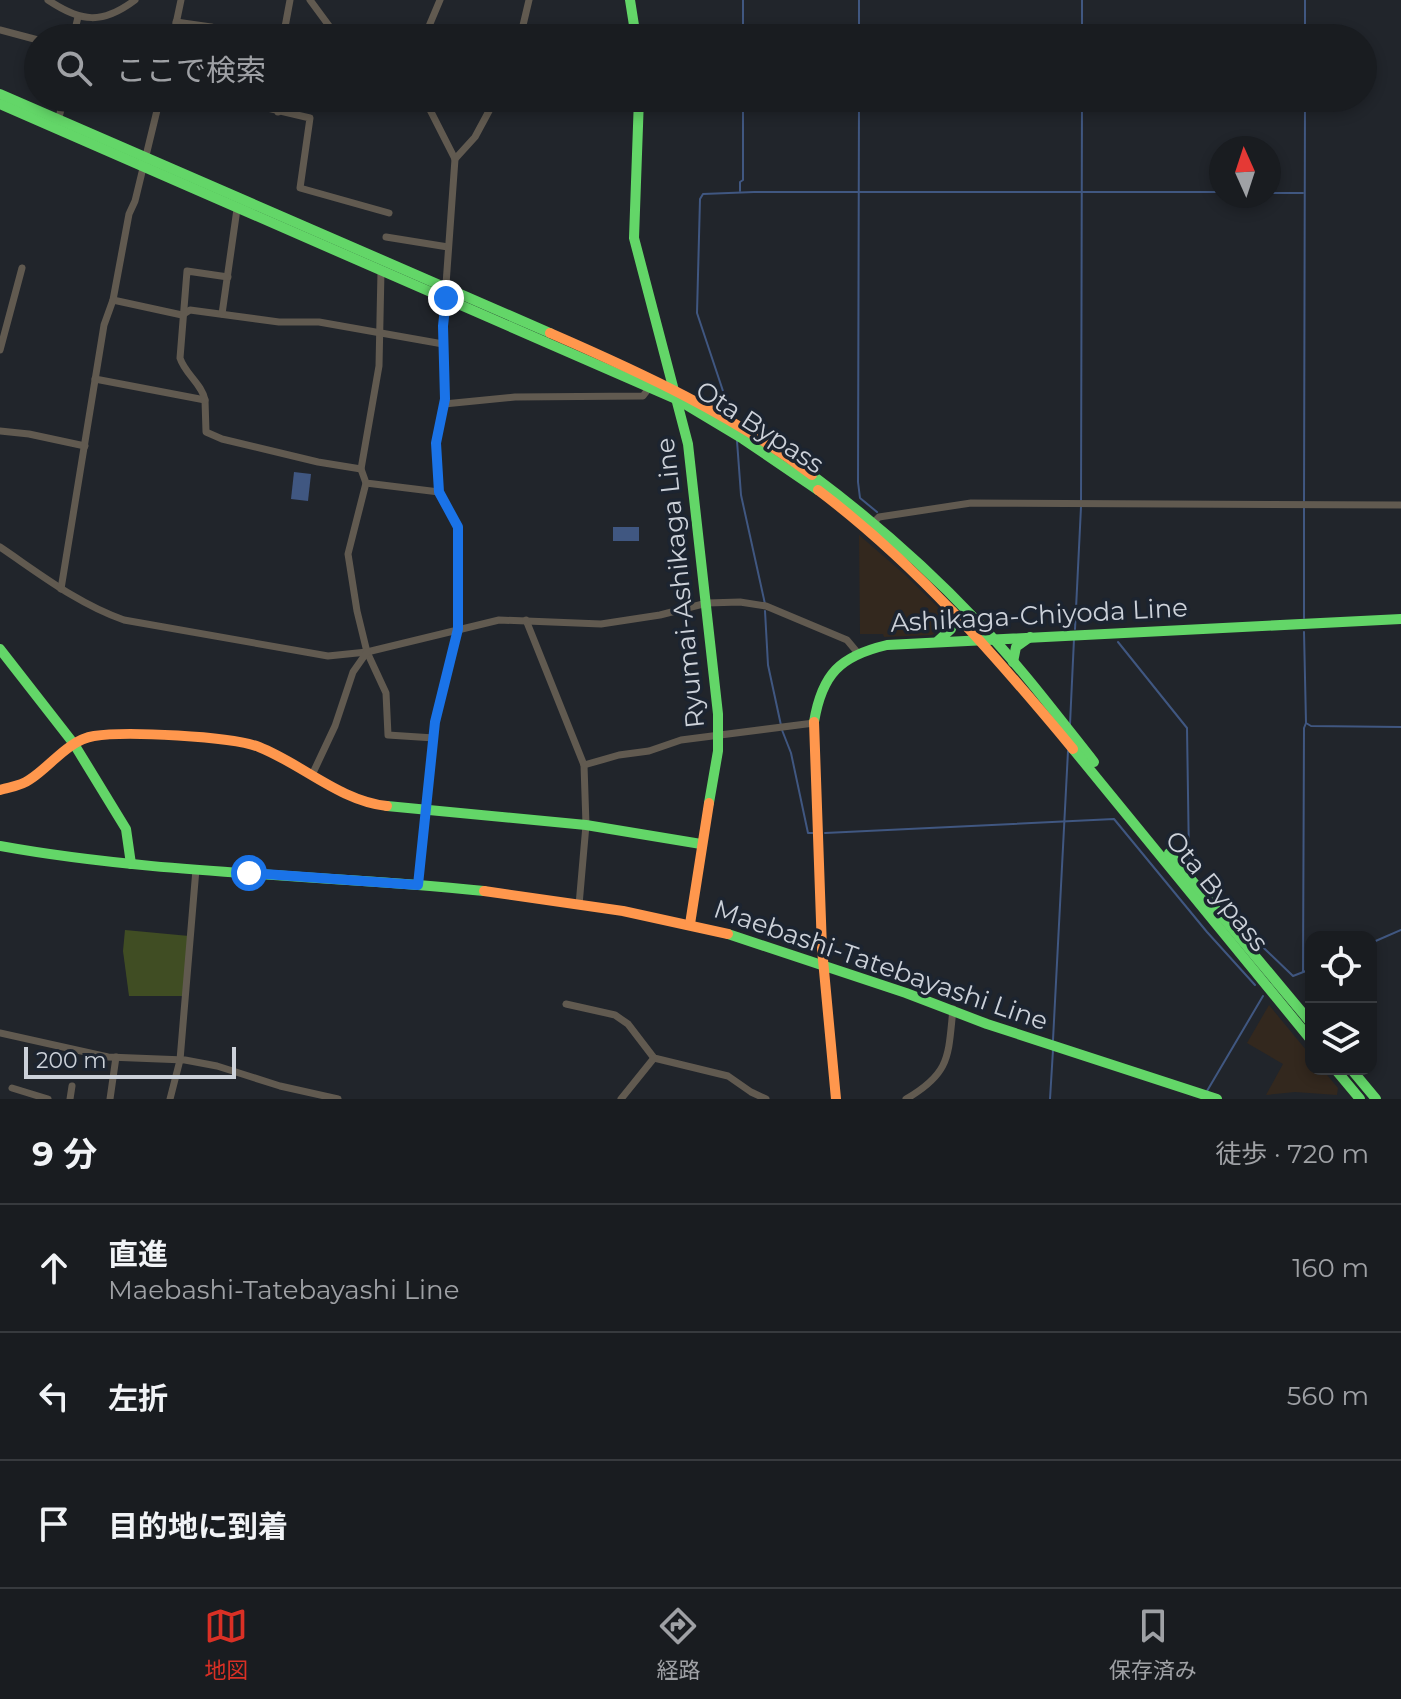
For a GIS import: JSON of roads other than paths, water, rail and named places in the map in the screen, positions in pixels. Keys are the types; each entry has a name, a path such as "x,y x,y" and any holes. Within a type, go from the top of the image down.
{"main road":[{"path":"630,0 634,24"},
{"name":"Ota Bypass","path":"0,94 24,105"},
{"name":"Ota Bypass","path":"0,104 446,293 676,395 743,427 814,476 874,522 961,604 992,638 1305,1016"},
{"name":"Ota Bypass","path":"39,112 237,209 381,271 446,293 649,388 676,395 777,460 856,519 923,580 978,639 1130,818 1305,1033"},
{"name":"Ryumai-Ashikaga Line","path":"638,112 634,238 688,444 719,736 690,924"},
{"path":"938,641 951,629 953,612"},
{"name":"Ashikaga-Chiyoda Line","path":"836,1099 824,965 814,723 820,690 829,675 857,652 882,645 1401,619"},
{"path":"1013,662 1016,647 1030,637"},
{"path":"0,649 74,744 126,829 131,864"},
{"path":"0,790 27,782 84,738 103,734 235,740 260,747 363,800 380,805 586,825 701,844"},
{"name":"Maebashi-Tatebayashi Line","path":"0,846 131,864 418,885 579,905 690,924 824,965 953,1009 987,1024 1208,1096"},
{"path":"1340,1075 1360,1099"},
{"path":"1356,1075 1376,1099"}],"street":[{"path":"48,0 78,17 106,16 119,12 135,0"},
{"path":"181,0 176,22 190,24"},
{"path":"286,24 290,0"},
{"path":"310,0 328,24"},
{"path":"430,24 440,0"},
{"path":"523,24 529,0"},
{"path":"76,24 78,17"},
{"path":"0,30 24,36"},
{"path":"58,121 60,112"},
{"path":"61,589 104,325 113,300 129,214 135,201 156,112"},
{"path":"278,112 310,118 300,188 389,213"},
{"path":"418,885 434,738 458,629 458,527 439,492 436,443 444,404 443,344 455,159 431,112"},
{"path":"455,159 475,137 488,112"},
{"path":"222,314 237,209"},
{"path":"386,237 448,247"},
{"path":"0,350 22,268"},
{"path":"228,277 187,271 180,358 183,369 205,394 206,432 222,439 361,469"},
{"path":"381,271 379,366 361,469 366,483 348,554 367,652 386,693 388,735 434,738"},
{"path":"113,300 182,315 190,310 279,322 319,322 443,344"},
{"path":"95,379 205,400"},
{"path":"444,404 515,397 643,396 649,388"},
{"path":"0,431 85,446"},
{"path":"366,483 439,492"},
{"path":"874,522 879,517 971,503 1401,505"},
{"path":"0,547 61,589 102,612 124,620 328,656 367,652 499,620 601,624 660,615 707,603 740,602 766,606 847,640 857,652"},
{"path":"526,620 584,765 586,825 579,905"},
{"path":"312,775 335,726 342,697 353,672 367,652"},
{"path":"584,765 619,755 649,751 681,740 814,723"},
{"path":"170,1099 180,1060 196,869"},
{"path":"566,1004 615,1015 628,1024 654,1058 728,1076 766,1099"},
{"path":"906,1099 923,1089 945,1065 953,1009"},
{"path":"0,1033 70,1050 116,1057 180,1060 217,1066 280,1086 338,1099"},
{"path":"110,1099 116,1057"},
{"path":"621,1099 654,1058"},
{"path":"70,1099 72,1086"},
{"path":"12,1088 48,1099"}],"water":[{"path":"294,472 311,474 308,501 291,499"},
{"path":"613,527 639,527 639,541 613,541"}],"waterway":[{"path":"743,0 743,24"},
{"path":"859,0 859,24"},
{"path":"1082,0 1082,24"},
{"path":"1305,0 1305,24"},
{"path":"740,191 743,180 743,112"},
{"path":"859,112 858,482 860,498 877,512"},
{"path":"1081,501 1082,112"},
{"path":"1304,501 1305,112"},
{"path":"730,412 697,313 700,199 703,194 1209,192"},
{"path":"1281,193 1303,193"},
{"path":"737,441 741,495 765,604"},
{"path":"1075,629 1081,507"},
{"path":"1304,507 1304,618"},
{"path":"765,611 768,665 782,730 791,753 808,833 814,833"},
{"path":"1304,632 1306,723 1311,726 1401,727"},
{"path":"1070,724 1074,639"},
{"path":"1118,642 1187,728 1189,859"},
{"path":"1303,972 1306,723"},
{"path":"1053,1040 1068,751"},
{"path":"825,833 1114,819 1255,985"},
{"path":"1377,940 1401,930"},
{"path":"1246,931 1293,976 1305,971"},
{"path":"1207,1091 1263,996"},
{"path":"1050,1099 1053,1050"}]}
